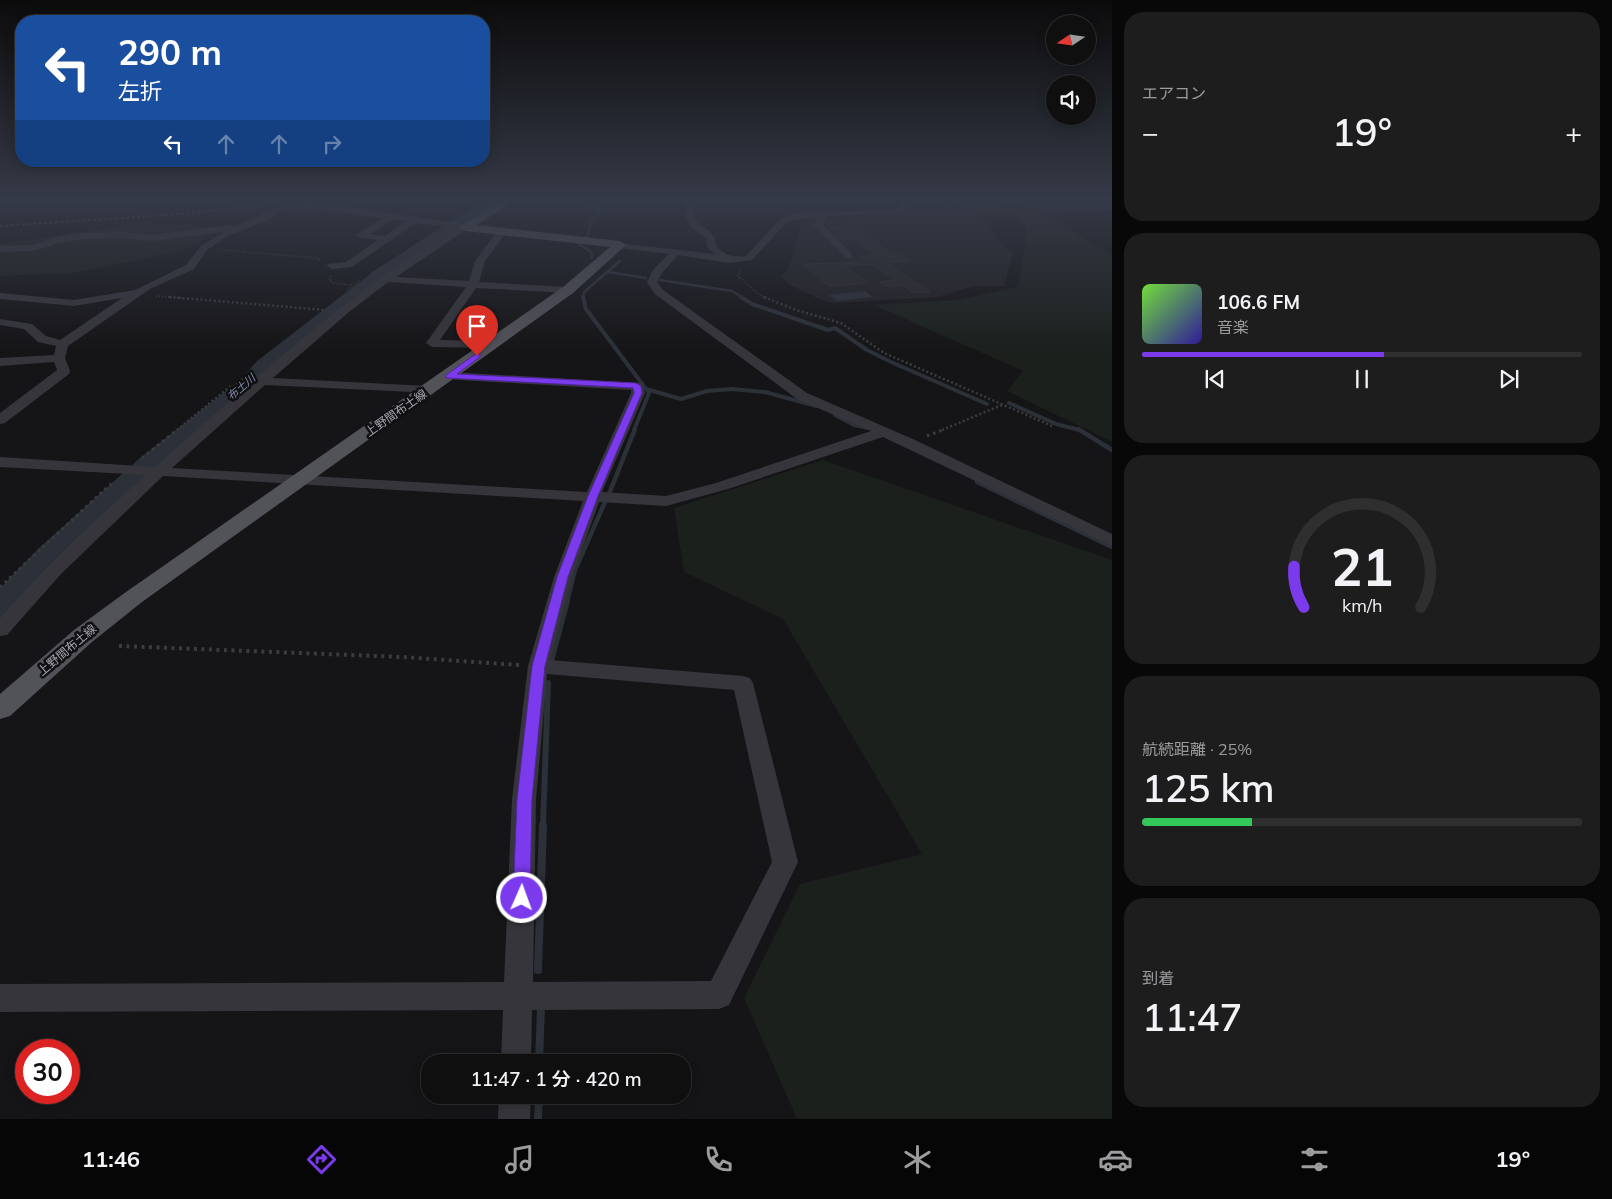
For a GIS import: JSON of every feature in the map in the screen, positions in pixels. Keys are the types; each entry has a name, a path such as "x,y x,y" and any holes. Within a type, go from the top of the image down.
{"main road":[{"name":"上野間布土線","path":"0,709 83,636 134,596 449,376 568,290 615,249"}],"street":[{"path":"3,415 64,370 59,358 62,344 140,292 190,267 203,249"},
{"path":"332,266 348,265 371,249"},
{"path":"0,630 66,557 158,471 384,279 426,249"},
{"path":"489,249 480,261 472,284 432,343 491,345"},
{"path":"649,249 741,260 749,258 757,249"},
{"path":"715,249 729,260"},
{"path":"842,249 849,256"},
{"path":"675,253 657,272 652,282 659,292 802,396 910,443 1112,541"},
{"path":"384,279 568,290"},
{"path":"2,298 74,303 140,292"},
{"path":"0,322 28,326 42,339 62,344"},
{"path":"0,362 59,358"},
{"path":"449,376 636,386 638,393 593,496 562,577 538,666 524,799 516,1054"},
{"path":"262,381 428,390"},
{"path":"0,462 666,501 722,486 884,432"},
{"path":"0,998 719,995 785,862 743,683 538,666"},
{"path":"514,1119 515,1104"}],"path":[{"path":"218,249 318,258 322,264 332,266 334,269 329,280 333,283 353,285"},
{"path":"741,260 745,264 738,276 761,296 796,310 841,323 884,352 1002,406 1052,426"},
{"path":"140,292 165,298 254,302 325,310"},
{"path":"910,443 1002,406"},
{"path":"0,587 54,535 128,469"},
{"path":"119,646 402,657 538,666"}],"shaded area":[{"path":"0,249 182,249 74,273 0,276"},
{"path":"794,249 1008,249 1013,253 1004,286 974,286 937,297 833,303 821,300 790,285 781,277 788,270"},
{"path":"1024,249 1102,249 1112,255 1112,442 1007,391 1023,371 874,305 959,300 1017,287"},
{"path":"865,291 873,297 837,301 829,295"},
{"path":"823,460 1112,560 1112,1119 797,1119 744,998 800,884 922,854 783,619 684,572 674,508"}],"building":[{"path":"868,249 886,249 910,261 886,263 930,292 913,293 902,285 888,287 880,282 895,280 870,264 845,266 868,283 829,286 802,264 867,262 860,256 878,256"}],"waterway":[{"name":"布土川","path":"0,607 50,555 150,464 248,385 265,366 381,275 419,249"},
{"path":"587,249 591,252 592,258"},
{"path":"583,297 584,292 620,261"},
{"path":"608,272 646,278"},
{"path":"660,280 732,291 743,298"},
{"path":"583,297 586,309 646,389"},
{"path":"741,297 752,304 828,330 835,328 867,350 987,404"},
{"path":"634,430 649,393 646,389"},
{"path":"646,389 681,399 707,391 732,389 765,392 816,406"},
{"path":"1009,403 1056,424 1079,430"},
{"path":"835,415 854,425 868,428"},
{"path":"609,494 635,429"},
{"path":"1079,430 1112,450"},
{"path":"977,482 1112,547"},
{"path":"567,602 575,570 605,502"},
{"path":"551,661 567,601"},
{"path":"543,826 548,683"},
{"path":"538,970 543,825"},
{"path":"539,1054 541,1007"},
{"path":"538,1119 539,1104"}],"route":[{"path":"477,356 449,376 636,386 638,393 593,496 562,577 538,666 524,799 522,898"}]}
